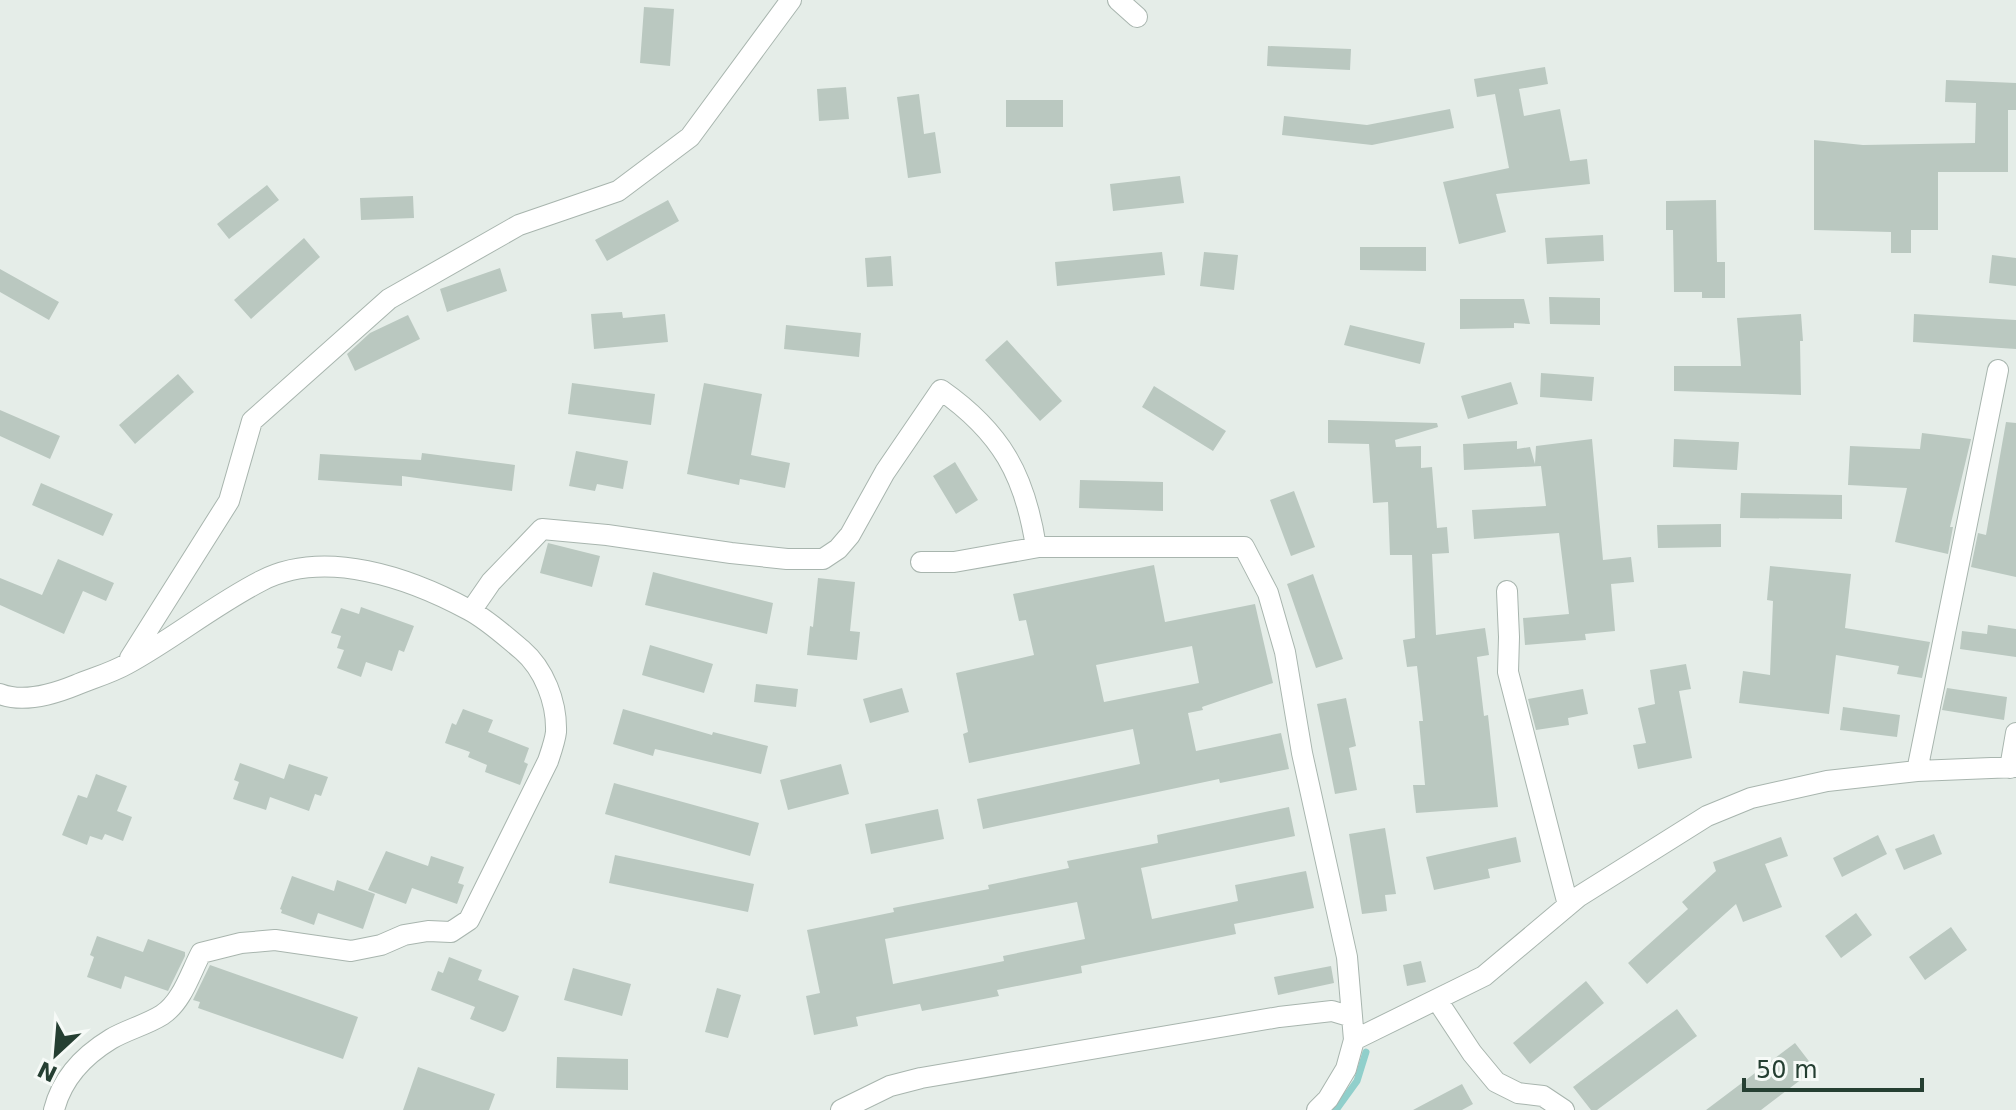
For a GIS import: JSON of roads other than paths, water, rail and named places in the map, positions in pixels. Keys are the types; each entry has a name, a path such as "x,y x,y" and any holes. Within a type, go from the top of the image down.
{"street":[{"path":"126,665 229,501 252,421 389,299 519,225 618,191 690,137 791,0"},
{"path":"1118,0 1137,17"},
{"path":"1917,771 1998,370"},
{"path":"471,611 491,582 542,529 745,555 823,559 838,549 850,535 885,472 941,390 969,409 1017,473 1030,509 1036,547"},
{"path":"921,562 954,562 1036,547 1244,547 1268,593 1285,652 1302,753 1347,957 1354,1040 1346,1069 1328,1099 1317,1110"},
{"path":"0,694 32,697 61,691 126,665 263,580 302,568 366,571 437,595 471,611 531,658 545,679 554,710 556,734 548,761 469,920 451,932 428,931 404,935 381,945 351,951 275,940 241,943 201,953 178,1000 162,1015 111,1039 73,1067 54,1110"},
{"path":"1507,591 1508,672 1568,905"},
{"path":"1354,1040 1484,976 1568,905 1707,816 1751,798 1827,781 1917,771 2013,768 2016,733"},
{"path":"1437,1000 1472,1053 1496,1082 1518,1093 1543,1096 1564,1110"},
{"path":"841,1110 890,1086 921,1078 1279,1017 1332,1011 1352,1017"}],"waterway":[{"path":"1336,1110 1357,1081 1366,1052"}]}
